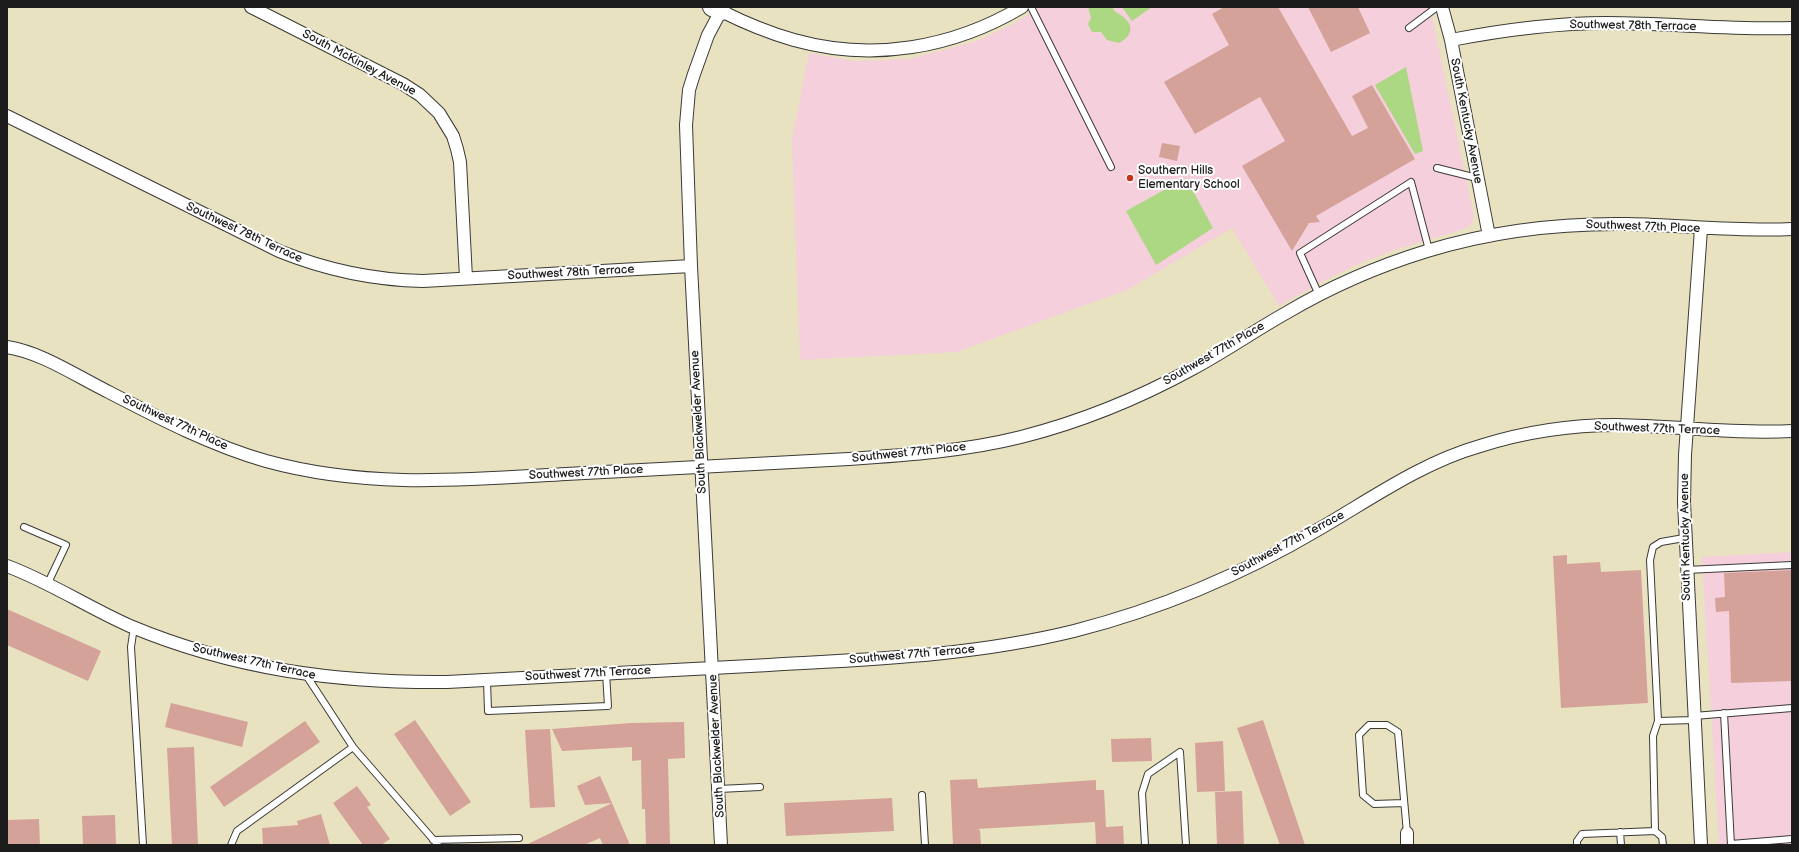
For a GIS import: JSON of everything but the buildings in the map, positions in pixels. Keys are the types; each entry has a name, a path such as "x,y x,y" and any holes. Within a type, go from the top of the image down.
{"street":[{"name":"South McKinley Avenue","path":"251,7 403,84 420,94 439,113 453,136 460,162 466,278"},
{"path":"719,8 751,26 794,40 841,49 879,50 920,46 960,37 991,25 1022,7"},
{"name":"South Kentucky Avenue","path":"1442,7 1451,40 1488,236"},
{"name":"South Blackwelder Avenue","path":"719,8 701,52 689,90 686,112 691,266 721,845"},
{"name":"Southwest 78th Terrace","path":"1451,40 1524,28 1572,24 1647,24 1741,29 1792,28"},
{"name":"Southwest 78th Terrace","path":"7,116 279,252 338,271 394,280 466,278 691,266"},
{"name":"Southwest 77th Place","path":"7,347 22,350 54,364 195,435 267,461 326,474 372,480 422,481 906,455 983,445 1022,436 1090,414 1162,385 1319,295 1355,278 1429,250 1488,236 1560,226 1628,224 1701,229 1792,229"},
{"name":"South Kentucky Avenue","path":"1701,229 1687,429 1684,502 1684,538 1701,845"},
{"name":"Southwest 77th Terrace","path":"7,566 134,627 200,651 306,675 387,682 487,680 949,654 1006,645 1070,632 1109,621 1176,598 1255,564 1319,529 1415,472 1478,446 1541,431 1614,425 1750,432 1792,430"}],"lane":[{"path":"1031,7 1111,167"},
{"path":"1409,28 1437,7"},
{"path":"1437,168 1477,178"},
{"path":"1319,295 1300,253 1411,182 1429,250"},
{"path":"24,528 66,545 48,586"},
{"path":"1655,831 1653,736 1658,722 1650,560 1653,547 1662,542 1684,538"},
{"path":"1686,570 1792,565"},
{"path":"134,627 131,647 143,845"},
{"path":"487,680 488,711 608,706 606,673"},
{"path":"306,675 353,747 436,842 519,838"},
{"path":"1658,722 1724,713 1792,708"},
{"path":"1724,713 1731,844 1792,839"},
{"path":"1404,803 1374,804 1363,795 1359,735 1369,725 1387,724 1398,732 1404,803 1407,839"},
{"path":"231,845 237,831 353,747"},
{"path":"1145,845 1142,792 1148,774 1180,752 1186,845"},
{"path":"719,789 760,787"},
{"path":"922,795 925,845"},
{"path":"1578,845 1577,841 1582,834 1655,831 1662,837 1663,845"},
{"path":"1620,832 1621,845"}],"shaded area":[{"name":"Southern Hills Elementary School","path":"1040,7 1430,7 1474,216 1471,225 1464,229 1395,250 1363,262 1333,276 1279,306 1232,228 1127,290 956,352 800,360 792,140 809,53 854,61 909,59 977,41 1017,22"},
{"path":"1792,552 1792,845 1719,845 1702,557"}],"green space":[{"path":"1088,7 1113,7 1114,11 1120,14 1128,22 1130,26 1129,34 1119,43 1107,40 1101,32 1092,32 1088,24 1091,18"},
{"path":"1122,7 1152,7 1132,21"},
{"path":"1406,67 1423,151 1415,154 1375,85"},
{"path":"1186,178 1213,228 1156,265 1126,211"}],"place":[{"name":"Southern Hills Elementary School","path":"1130,178"}]}
